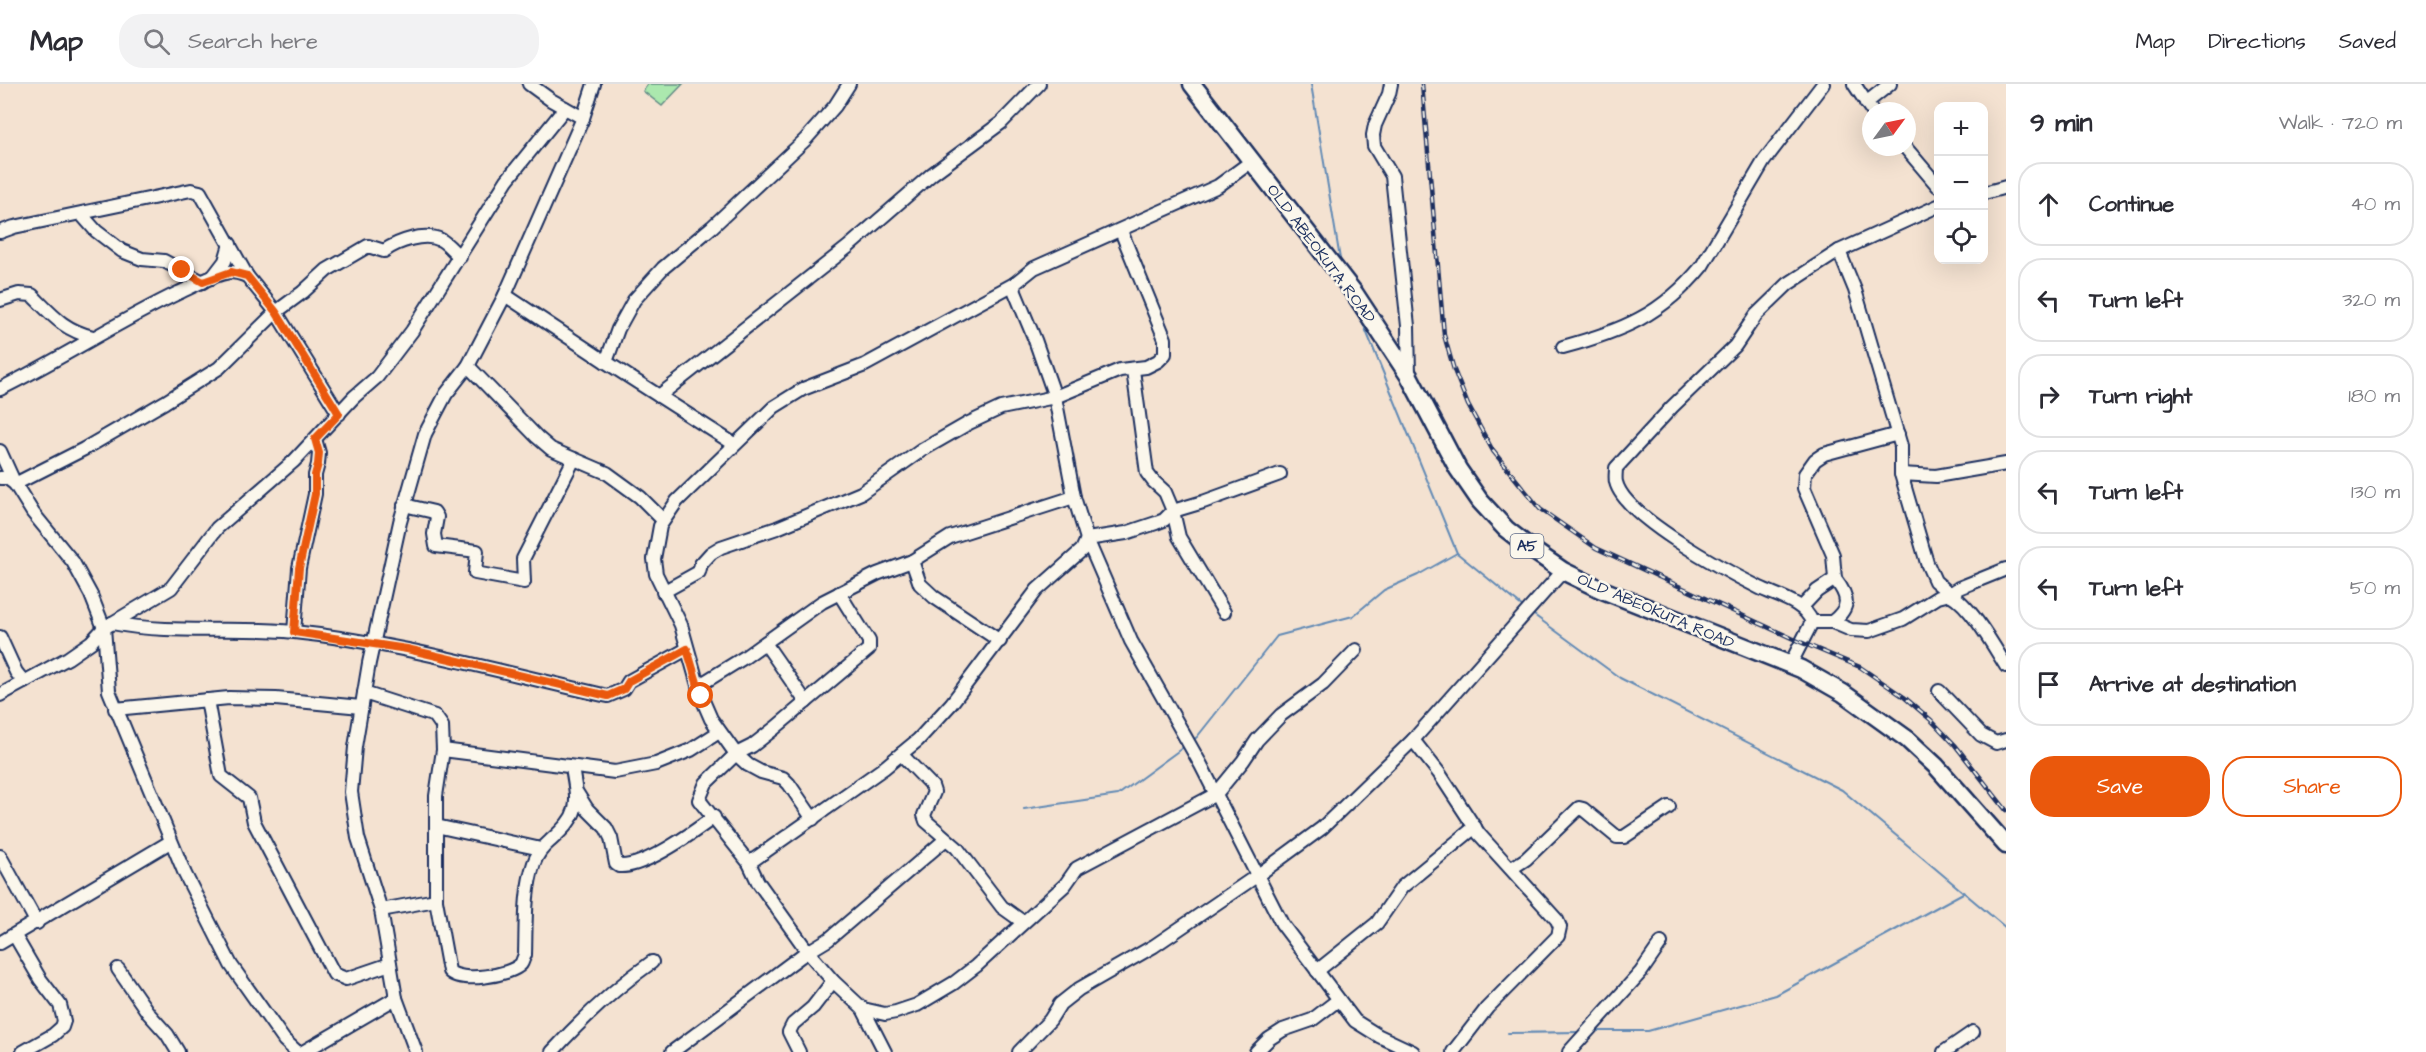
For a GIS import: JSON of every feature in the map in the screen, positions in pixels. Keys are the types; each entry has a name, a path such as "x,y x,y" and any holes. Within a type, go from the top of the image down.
{"highway":[{"name":"OLD ABEOKUTA ROAD","path":"1192,84 1355,294 1408,376 1458,469 1480,501 1506,529 1563,571 1600,590 1790,665 1843,693 1907,739 1944,775 2006,845"}],"street":[{"path":"530,84 583,118"},
{"path":"416,1052 396,998 381,910 358,838 351,792 361,707 404,505 425,434 446,394 468,366 505,295 583,118 594,84"},
{"path":"606,362 618,329 634,300 663,268 712,227 805,141 835,106 849,84"},
{"path":"659,396 848,247 932,174 1001,123 1039,84"},
{"path":"1391,84 1373,135 1374,146 1392,176 1408,326 1408,376"},
{"path":"1563,347 1617,331 1676,295 1689,282 1702,266 1764,161 1823,84"},
{"path":"1854,84 1866,102"},
{"path":"1874,102 1890,84"},
{"path":"0,695 68,658 108,626 171,588 217,528 294,461 392,360 460,257 507,180 565,108"},
{"path":"1913,156 1934,181"},
{"path":"813,819 796,792 783,778 761,772 736,754 719,732 701,696 681,625 656,574 654,559 663,520 677,501 734,444 774,407 803,389 865,364 1014,284 1034,268 1218,186 1252,161"},
{"path":"1988,192 2006,187"},
{"path":"0,232 14,227 191,190 200,192 206,198 247,276 276,312 339,414"},
{"path":"1812,622 1802,607 1758,587 1695,553 1638,514 1616,483 1616,468 1672,407 1735,346 1756,315 1788,284 1839,251 1934,208"},
{"path":"81,214 96,231 123,251 142,259 164,261 207,280"},
{"path":"663,592 699,572 701,564 711,553 721,547 777,528 861,493 922,450 1001,408 1055,397 1120,370 1133,370 1158,361 1165,354 1166,348 1156,315 1121,231"},
{"path":"15,484 84,449 219,368 276,312 327,270 368,246 384,251 396,243 424,237 440,240 460,257"},
{"path":"207,280 225,261 230,244"},
{"path":"1839,251 1855,290 1898,434 1901,446 1901,474 1927,563 1935,581 1957,598 1986,632 2006,666"},
{"path":"0,389 57,360 146,308 207,280 231,272 247,276"},
{"path":"1014,284 1055,397 1074,497 1087,539 1131,641 1216,794 1282,924 1355,1021 1379,1036 1413,1052"},
{"path":"0,300 19,294 32,295 52,317 70,329 93,337"},
{"path":"505,295 734,444"},
{"path":"468,366 551,449 607,473 640,497 663,520"},
{"path":"1133,370 1147,473 1165,492 1173,511 1179,537 1224,612"},
{"path":"1832,622 1842,614 1846,603 1843,589 1835,579 1833,555 1804,488 1805,474 1815,460 1824,454 1898,434"},
{"path":"294,632 299,568 315,494 315,475 319,453 315,439"},
{"path":"0,452 15,484 33,513 73,562 108,626 107,685 170,842 231,965 284,1040 297,1052"},
{"path":"404,505 434,512 437,517 434,534 435,546 477,551 476,573 524,582 523,559 574,459"},
{"path":"1901,474 1936,476 2006,464"},
{"path":"1087,539 1126,533 1164,520 1173,511 1280,474"},
{"path":"0,478 8,478 15,484"},
{"path":"698,686 765,643 822,602 877,574 912,561 950,537 1074,497"},
{"path":"749,863 901,754 951,704 1037,591 1082,550 1087,539"},
{"path":"912,561 920,584 934,597 1000,641"},
{"path":"1812,622 1832,622 1851,630 1864,632 1903,619 1938,597 2006,569"},
{"path":"1019,1052 1050,1020 1060,1004 1079,989 1154,946 1322,828 1413,740 1563,571"},
{"path":"1802,607 1817,591 1835,579"},
{"path":"839,593 870,645 752,747 736,754 706,783 699,800 749,863 758,882 808,952 833,981 863,1009 885,1052"},
{"path":"1790,665 1812,622"},
{"path":"108,626 163,631 294,632 431,654 608,696 624,689 629,681 687,649"},
{"path":"0,637 16,672 24,682"},
{"path":"765,643 806,702"},
{"path":"863,1009 885,1014 917,1005 966,974 1065,885 1077,868 1216,794 1244,761 1257,740 1281,715 1323,684 1356,650"},
{"path":"1939,691 1981,735 1996,743 2006,740"},
{"path":"364,693 437,717 442,726 443,750 436,796 436,900 451,974 489,976 508,972 520,964 525,955 529,881 534,861 541,849 567,825 574,814 577,793 572,768"},
{"path":"116,709 230,698 276,699 361,707"},
{"path":"207,700 221,776 249,798 254,822 334,974 346,979 390,964"},
{"path":"443,750 615,772 656,764 691,750 719,732"},
{"path":"1413,740 1439,772 1475,827 1557,920 1560,927 1558,936 1487,1008 1453,1052"},
{"path":"901,754 932,786 934,792 924,815 926,821 957,848 1002,907 1023,922"},
{"path":"577,793 587,809 606,828 611,838 616,864 619,866 637,862 661,851 697,831 714,817"},
{"path":"1512,868 1526,859 1579,808 1617,837 1624,837 1669,807"},
{"path":"436,825 541,849"},
{"path":"1317,972 1377,923 1402,887 1475,827"},
{"path":"672,1052 829,939 946,839"},
{"path":"23,1052 54,1035 62,1027 64,1021 60,1005 5,938 37,922 170,842"},
{"path":"0,856 37,922"},
{"path":"381,910 436,900"},
{"path":"1569,1052 1641,972 1661,943"},
{"path":"552,1052 586,1016 629,978 652,962"},
{"path":"118,969 178,1052"},
{"path":"799,1052 789,1032 793,1024 813,1007 833,981"},
{"path":"303,1052 396,998"},
{"path":"1256,1052 1269,1039 1283,1030 1312,1020 1338,1000"},
{"path":"1944,1052 1973,1032"}],"green space":[{"path":"648,84 683,84 662,106 643,91"}],"waterway":[{"path":"1311,84 1341,265"},
{"path":"1360,316 1457,553 1523,607"},
{"path":"1192,741 1277,636 1353,616 1384,590 1418,575 1457,553"},
{"path":"1534,615 1620,678 1842,790 2006,928"},
{"path":"1024,809 1118,795 1185,746"},
{"path":"1594,1031 1648,1031 1776,995 1963,893"},
{"path":"1508,1033 1580,1032"}],"railway":[{"path":"1422,84 1444,335 1454,370 1468,405 1493,451 1540,509 1596,548 1860,667 1904,697 1955,745 2006,810"}],"route":[{"path":"182,270 203,282 231,272 247,276 276,312 339,414 315,439 319,453 315,475 315,494 299,568 294,632 407,649 608,696 624,689 629,681 687,649 701,696"}]}
